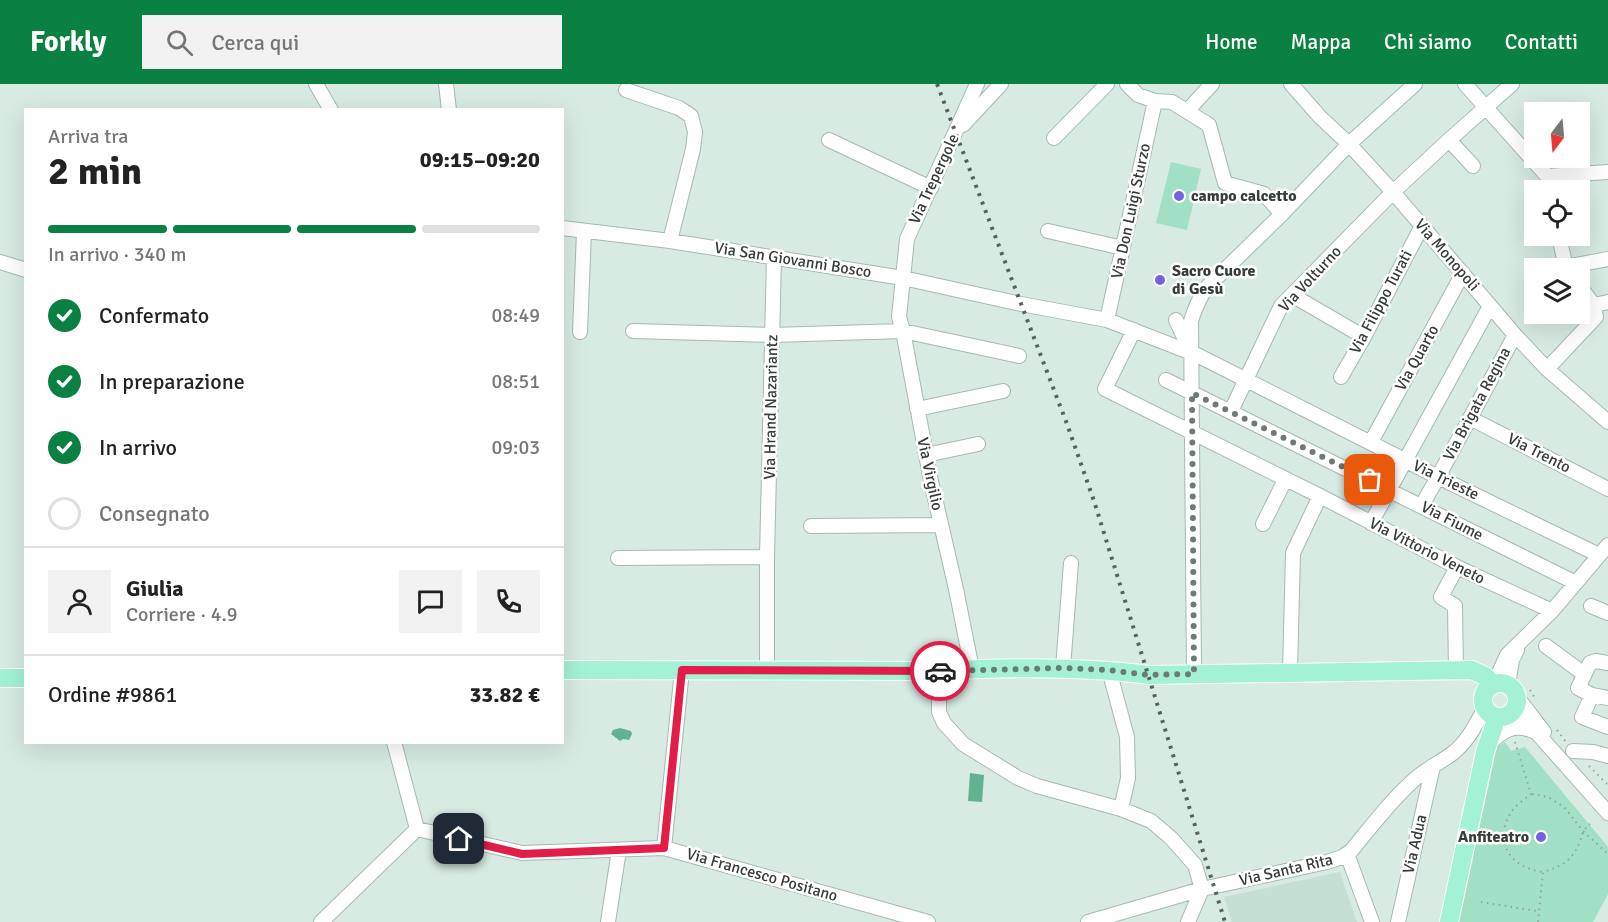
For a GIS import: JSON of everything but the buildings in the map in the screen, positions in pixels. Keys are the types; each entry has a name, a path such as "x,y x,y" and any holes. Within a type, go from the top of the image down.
{"main road":[{"path":"564,670 939,671 1063,668 1149,675 1472,670 1503,688 1515,709 1497,713"},
{"path":"0,678 24,678"},
{"path":"1497,713 1483,702 1484,695 1487,689 1503,688"},
{"path":"1449,922 1485,752 1497,713"}],"street":[{"path":"316,84 330,108"},
{"path":"446,84 449,108"},
{"name":"Via Trepergole","path":"903,278 907,239 977,84"},
{"path":"956,133 1001,84"},
{"path":"1054,138 1107,84"},
{"path":"1126,84 1138,95 1155,102 1172,102 1209,125 1225,183 1264,194 1282,214"},
{"path":"1186,111 1212,84"},
{"name":"Via Monopoli","path":"1292,84 1320,117 1349,144 1393,192 1515,335 1547,369 1608,422"},
{"path":"1194,674 1192,393 1194,354 1191,321 1199,298 1207,287 1349,144 1414,84"},
{"path":"1465,84 1547,176 1548,180"},
{"name":"Via Volturno","path":"1231,411 1281,306 1393,192 1512,84"},
{"path":"626,90 679,108 691,116 695,132 693,149 670,241"},
{"name":"Via Don Luigi Sturzo","path":"1107,320 1155,102"},
{"path":"829,140 931,188"},
{"path":"1449,140 1473,166"},
{"path":"1547,176 1608,172"},
{"name":"Via Filippo Turati","path":"1341,377 1422,226"},
{"name":"Via San Giovanni Bosco","path":"564,228 670,241 903,278 1107,320"},
{"path":"580,332 584,231"},
{"path":"1048,231 1123,248"},
{"name":"Via Hrand Nazariantz","path":"767,670 767,557 774,257"},
{"path":"1590,263 1608,259"},
{"path":"0,262 24,269"},
{"name":"Via Quarto","path":"1371,442 1463,273"},
{"name":"Via Virgilio","path":"903,278 899,317 972,669"},
{"path":"1292,295 1364,337"},
{"path":"1547,369 1596,317 1601,303"},
{"path":"1371,523 1490,306"},
{"name":"Via Trieste","path":"1107,320 1194,354 1438,477 1604,550"},
{"path":"1176,320 1194,354"},
{"name":"Via Vittorio Veneto","path":"1134,330 1105,389 1457,567 1552,611"},
{"path":"633,331 773,335 903,331 1019,356"},
{"name":"Via Brigata Regina","path":"1422,505 1515,335"},
{"name":"Via Fiume","path":"1166,380 1576,583"},
{"path":"918,409 1003,391"},
{"name":"Via Trento","path":"1470,418 1608,489"},
{"path":"926,455 978,444"},
{"path":"1263,524 1286,480"},
{"path":"1290,672 1293,553 1320,496"},
{"path":"811,526 941,525"},
{"path":"1551,748 1543,730 1503,688 1512,660 1523,640 1552,611 1604,550"},
{"path":"618,558 767,557"},
{"path":"1063,668 1071,563"},
{"path":"1456,670 1455,606 1441,597 1457,567"},
{"path":"1591,606 1608,613"},
{"path":"1546,645 1584,674"},
{"path":"1608,663 1590,663 1578,688 1592,695 1608,698"},
{"path":"664,848 682,670"},
{"path":"1108,670 1127,737 1128,778 1121,809"},
{"path":"939,671 939,712 944,723 963,744 1018,778 1037,786 1121,809 1150,821 1171,838 1195,865 1202,889 1188,922"},
{"path":"1592,695 1582,717 1608,727"},
{"path":"1497,713 1528,725 1538,733 1608,813"},
{"name":"Via Santa Rita","path":"1202,889 1342,857 1351,851 1396,797 1417,777 1452,753 1473,730 1497,713"},
{"path":"1489,745 1503,731 1513,728 1528,729 1538,733"},
{"path":"321,922 417,829 395,744"},
{"path":"1573,751 1593,752 1608,756"},
{"name":"Via Adua","path":"1398,922 1433,766"},
{"name":"Via Francesco Positano","path":"417,829 522,854 664,848 928,922"},
{"path":"608,922 619,850"},
{"path":"1347,854 1373,916"},
{"path":"1088,922 1202,889"}],"path":[{"path":"1516,747 1531,794"},
{"path":"1590,824 1583,831 1570,857 1559,867 1543,872 1523,867 1513,861 1506,849 1503,833 1510,813 1531,794 1548,796 1564,807 1583,831 1608,854"},
{"path":"1538,922 1543,872"},
{"path":"1481,902 1539,912"}],"shaded area":[{"name":"campo calcetto","path":"1171,162 1201,169 1187,230 1156,223"},
{"path":"620,728 631,731 629,740 620,741 611,734 613,730"},
{"path":"1505,742 1511,751 1525,747 1608,847 1608,894 1593,922 1459,922 1497,747"},
{"path":"970,773 984,775 982,802 968,801"},
{"path":"1340,872 1357,922 1232,922 1224,897"}],"railway":[{"path":"937,84 1067,424 1094,501 1225,922"}],"way so far":[{"path":"940,671 1063,668 1149,675 1194,674 1192,393 1370,480"}],"place":[{"name":"campo calcetto","path":"1179,196"},
{"name":"Sacro Cuore di Gesù","path":"1160,280"},
{"name":"Anfiteatro","path":"1541,837"}],"route":[{"path":"459,839 522,854 664,848 682,670 940,671"}]}
